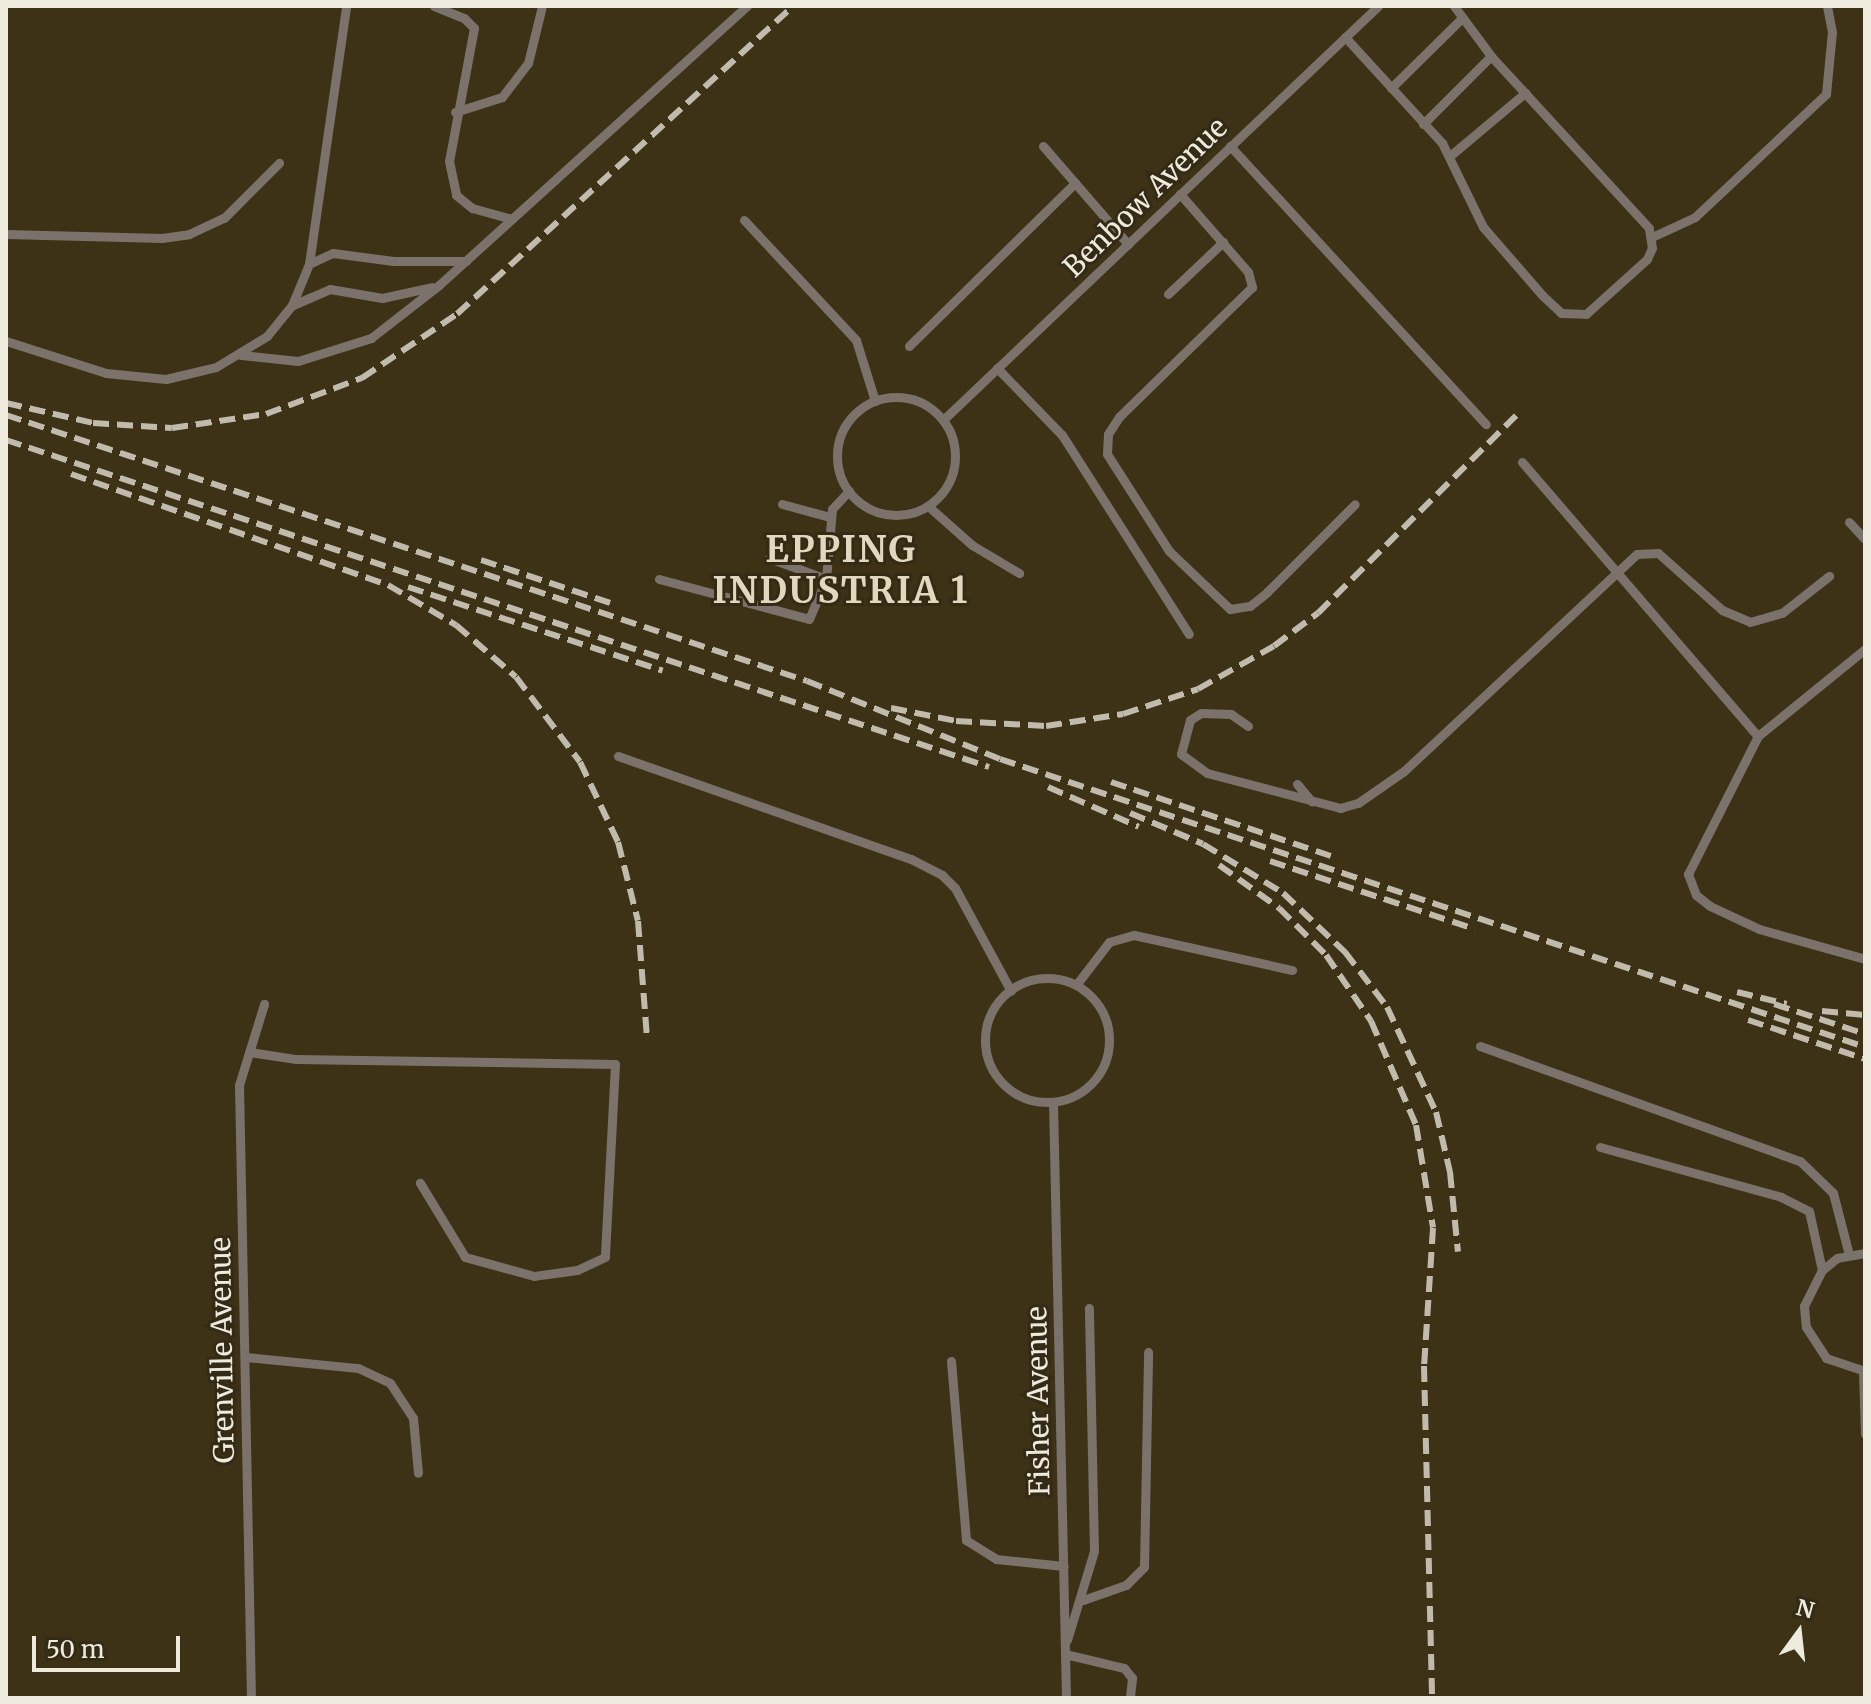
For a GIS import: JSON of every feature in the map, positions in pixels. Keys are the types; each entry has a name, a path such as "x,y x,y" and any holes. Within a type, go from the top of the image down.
{"lane":[{"path":"6,341 138,380 190,374 241,355 267,336 292,305 309,264 346,6"},
{"path":"434,6 464,18 474,28 455,112 449,161 456,195 472,208 512,219"},
{"path":"455,112 502,97 528,63 542,6"},
{"path":"241,355 298,361 371,338 439,285 747,6"},
{"name":"Benbow Avenue","path":"943,420 1378,6"},
{"path":"1345,37 1451,155 1483,227 1561,313 1586,314 1597,308 1647,259 1652,237 1623,196 1491,56 1454,6"},
{"path":"1652,237 1695,217 1826,94 1832,32 1827,6"},
{"path":"1391,88 1462,18"},
{"path":"1423,124 1491,56"},
{"path":"1451,155 1525,93"},
{"path":"1043,146 1128,244"},
{"path":"1230,146 1486,424"},
{"path":"6,234 176,237 224,218 279,163"},
{"path":"909,346 1075,183"},
{"path":"1180,194 1252,279 1248,296 1119,417 1108,434 1107,454 1169,551 1230,609 1250,606 1267,592 1355,504"},
{"path":"744,220 856,340 875,401"},
{"path":"1168,294 1223,242"},
{"path":"309,264 333,253 393,261 466,261"},
{"path":"292,305 330,289 382,298 439,285"},
{"path":"997,368 1062,435 1189,634"},
{"path":"906,397 943,420 955,461 949,482 928,506 896,515 875,512 849,491 836,462 838,440 847,421 875,401 906,397"},
{"path":"1522,462 1758,736"},
{"path":"659,579 801,620 815,613 826,579 830,517 849,491"},
{"path":"782,504 830,517"},
{"path":"928,506 972,545 1019,573"},
{"path":"1849,522 1865,539"},
{"path":"1248,726 1231,714 1201,713 1190,720 1181,754 1185,762 1207,773 1340,808 1388,784 1617,569 1637,554 1658,553 1722,610 1750,622 1782,613 1829,576"},
{"path":"769,558 826,579"},
{"path":"1865,649 1758,736 1691,862 1690,884 1710,906 1759,929 1865,959"},
{"path":"618,756 911,859 942,875 955,888 1011,991"},
{"path":"1297,784 1312,802"},
{"path":"1076,985 1109,942 1134,935 1292,970"},
{"path":"1039,979 1076,985 1094,999 1106,1020 1106,1063 1077,1095 1053,1102 1017,1095 989,1063 985,1042 989,1017 1011,991 1039,979"},
{"name":"Grenville Avenue","path":"251,1698 239,1085 264,1004"},
{"path":"1480,1046 1800,1161 1833,1193 1849,1255"},
{"path":"249,1052 296,1059 615,1064 605,1257 577,1270 534,1276 465,1257 420,1183"},
{"name":"Fisher Avenue","path":"1053,1102 1066,1698"},
{"path":"1600,1147 1781,1197 1809,1211 1822,1270"},
{"path":"1865,1253 1849,1255 1822,1270 1804,1306 1806,1327 1826,1358 1864,1371 1865,1434"},
{"path":"1089,1308 1094,1551 1083,1600 1065,1650 1124,1668 1132,1678 1130,1698"},
{"path":"1083,1600 1126,1585 1144,1567 1148,1352"},
{"path":"245,1357 358,1368 390,1383 413,1418 418,1473"},
{"path":"951,1361 966,1540 996,1559 1064,1566"}],"shaded area":[{"path":"6,6 1865,6 1865,1698 6,1698"}],"railway":[{"path":"6,403 93,423 172,428 266,414 362,378 457,314 793,6"},
{"path":"891,708 956,721 1046,726 1123,714 1198,689 1274,646 1318,613 1522,410"},
{"path":"6,415 807,681 1000,759 1865,1047"},
{"path":"6,440 989,767"},
{"path":"71,474 388,585 456,625 516,677 580,762 618,842 638,921 647,1037"},
{"path":"481,560 610,603"},
{"path":"408,587 663,671"},
{"path":"1111,782 1331,856"},
{"path":"1048,787 1139,827"},
{"path":"1130,813 1203,844 1283,893 1345,952 1387,1007 1436,1112 1450,1172 1458,1252"},
{"path":"1270,861 1475,929"},
{"path":"1219,865 1279,908 1326,955 1371,1021 1416,1125 1433,1228 1424,1366 1432,1698"},
{"path":"1737,992 1787,1004"},
{"path":"1774,1004 1865,1034"},
{"path":"1822,1011 1865,1015"},
{"path":"1748,1020 1865,1059"}],"district":[{"name":"EPPING INDUSTRIA 1","path":"841,570"}]}
